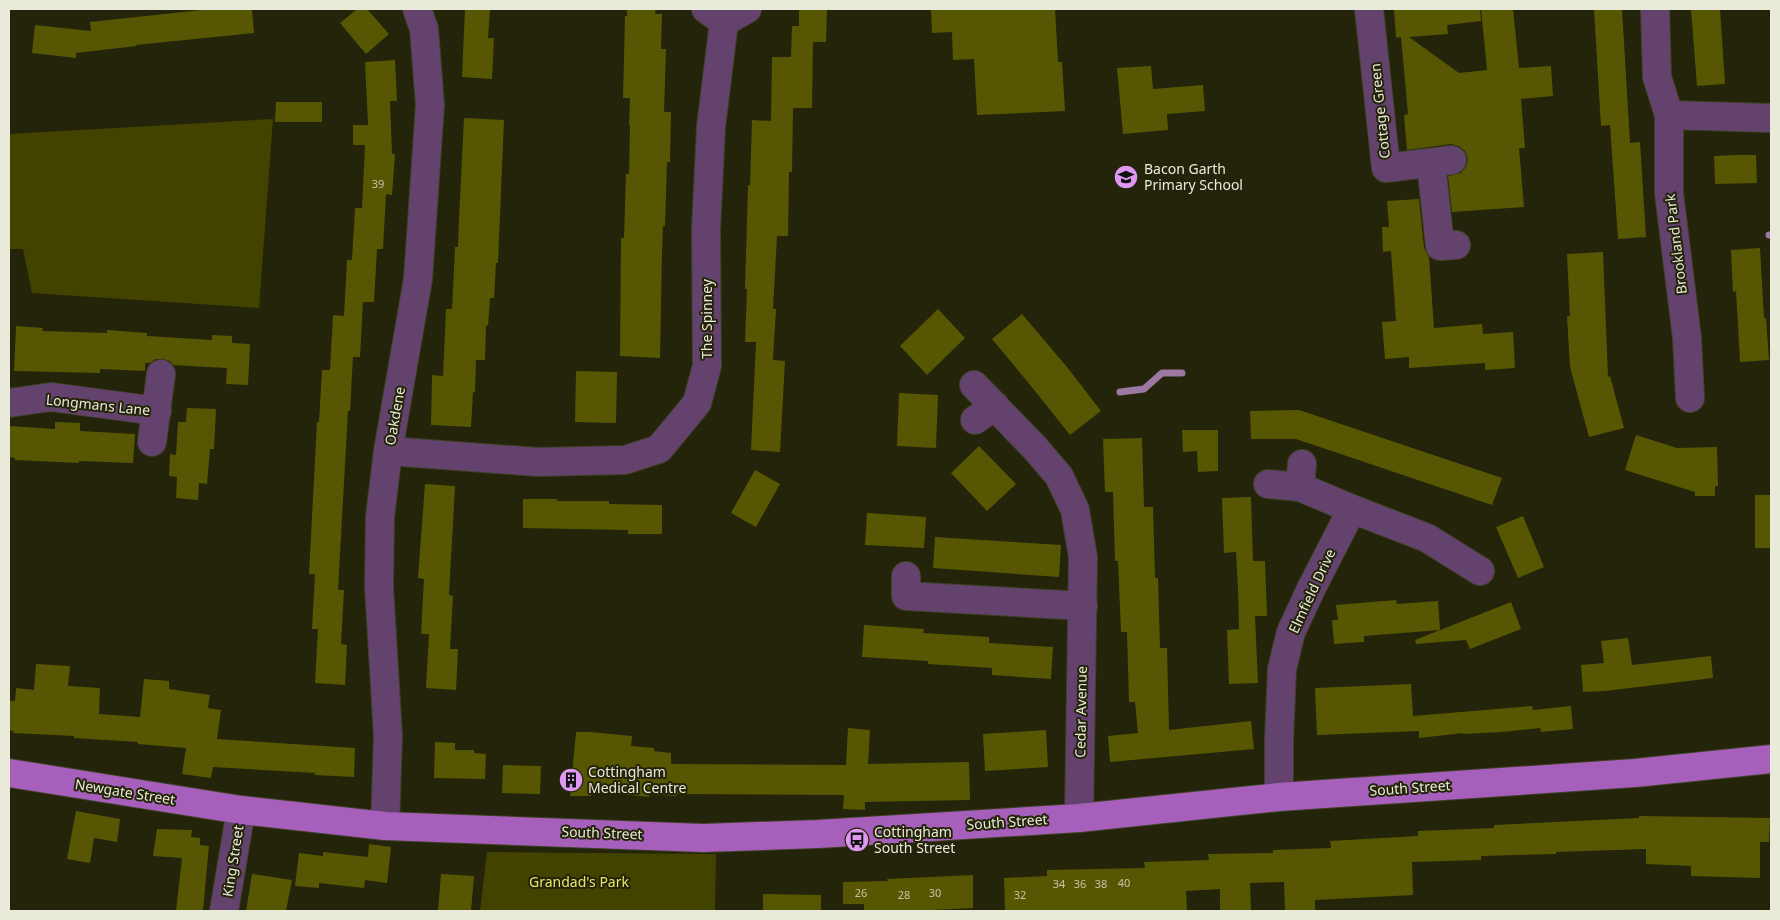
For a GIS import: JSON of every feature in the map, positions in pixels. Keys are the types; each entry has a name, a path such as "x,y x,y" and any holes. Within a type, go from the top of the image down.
{"main road":[{"name":"South Street","path":"241,810 385,826 703,838 827,833 1079,818 1279,797 1625,774 1771,759"},
{"name":"Newgate Street","path":"9,773 241,810"}],"street":[{"name":"Oakdene","path":"385,826 388,736 379,586 380,517 388,451 418,279 430,105 424,29 417,9"},
{"name":"Cottage Green","path":"1369,9 1386,168 1441,162 1440,246 1456,245"},
{"name":"Brookland Park","path":"1655,9 1657,77 1669,115 1669,193 1687,338 1683,382"},
{"name":"The Spinney","path":"388,451 538,462 625,460 659,449 697,403 707,366 706,230 711,127 725,13"},
{"path":"1669,115 1771,118"},
{"name":"Longmans Lane","path":"152,442 161,374"},
{"name":"Cedar Avenue","path":"974,385 985,413 1035,448 1059,476 1075,510 1083,557 1079,818"},
{"name":"Longmans Lane","path":"9,403 51,397 156,411"},
{"path":"1268,484 1301,476 1352,509 1427,538 1466,570"},
{"name":"Elmfield Drive","path":"1279,797 1278,740 1282,670 1291,632 1311,588 1352,509"},
{"path":"906,576 906,596 1083,606"},
{"name":"King Street","path":"224,911 241,810"}],"green space":[{"path":"273,119 259,308 32,293 23,249 9,249 9,134"},
{"name":"Grandad's Park","path":"487,852 716,854 715,911 480,911"}],"building":[{"path":"211,9 252,9 254,33 76,53 76,58 32,53 35,25 91,31 90,22"},
{"path":"357,9 367,9 389,34 366,54 340,23"},
{"path":"465,9 490,9 488,38 494,38 492,79 462,77"},
{"path":"627,9 656,9 655,14 662,14 661,49 666,49 664,112 671,112 670,162 667,162 665,226 663,226 660,358 620,356 621,238 624,238 626,174 629,174 630,125 630,98 623,98 625,16 627,16"},
{"path":"799,9 827,9 826,42 813,42 812,108 793,108 788,236 777,236 773,309 776,309 773,360 785,361 780,452 751,450 756,342 745,342 747,289 745,289 752,120 771,121 772,57 791,57 792,26 799,26"},
{"path":"931,9 1055,9 1058,62 1062,62 1065,111 977,115 974,59 953,60 952,32 932,33"},
{"path":"1394,9 1480,9 1481,21 1447,25 1448,34 1409,37 1459,73 1487,70 1481,9 1513,9 1519,68 1551,66 1553,96 1521,99 1525,148 1519,148 1524,207 1452,212 1448,176 1461,173 1466,167 1468,159 1465,151 1459,146 1451,144 1407,150 1404,115 1408,114 1401,37 1396,38"},
{"path":"1594,9 1622,9 1630,143 1640,142 1646,237 1618,239 1610,125 1601,126"},
{"path":"1691,9 1720,9 1725,84 1697,86"},
{"path":"395,60 397,101 390,101 392,154 395,154 392,195 386,194 383,249 377,249 374,302 363,302 360,357 353,357 350,411 348,411 338,590 344,590 341,644 347,645 345,685 315,683 318,629 312,629 315,574 309,574 317,422 319,422 322,370 330,370 333,315 344,316 347,260 352,260 355,208 362,208 365,145 353,145 353,125 368,125 365,62"},
{"path":"1151,66 1153,89 1203,85 1205,111 1167,114 1168,130 1123,134 1117,68"},
{"path":"276,102 322,102 322,122 275,122"},
{"path":"464,118 504,120 498,263 496,263 494,298 490,298 488,326 486,325 485,360 476,360 471,427 431,425 432,375 443,376 446,309 452,309 455,247 458,247"},
{"path":"1756,155 1757,183 1715,184 1714,156"},
{"path":"1419,199 1424,248 1429,257 1434,328 1482,324 1483,334 1513,332 1515,368 1485,370 1485,363 1409,368 1409,357 1385,359 1382,322 1396,321 1391,251 1383,252 1382,227 1389,227 1387,201"},
{"path":"1760,248 1764,318 1766,318 1769,360 1740,362 1736,291 1733,292 1731,250"},
{"path":"1603,252 1608,377 1610,376 1624,428 1589,437 1570,367 1567,316 1570,316 1567,254"},
{"path":"938,309 965,338 927,375 900,346"},
{"path":"1022,314 1101,411 1070,435 992,339"},
{"path":"16,326 43,328 42,331 107,333 107,330 147,333 147,336 212,340 212,335 232,336 232,343 250,344 248,385 226,384 227,368 173,365 170,361 163,359 156,359 150,363 145,363 145,371 100,369 100,373 14,371"},
{"path":"576,371 617,372 616,423 575,422"},
{"path":"899,393 938,395 936,448 897,446"},
{"path":"187,408 216,409 214,449 210,449 207,484 199,483 198,500 176,498 177,477 169,476 170,454 176,455 178,422 186,422"},
{"path":"1299,410 1502,478 1492,505 1296,439 1251,439 1250,411"},
{"path":"55,422 80,423 80,431 135,434 133,463 15,460 15,458 9,457 9,426 55,429"},
{"path":"1182,430 1218,430 1218,471 1198,472 1197,451 1183,452"},
{"path":"1636,435 1677,448 1717,447 1718,486 1715,486 1715,496 1695,496 1695,492 1625,470"},
{"path":"1142,438 1144,507 1153,507 1155,578 1158,578 1160,648 1167,648 1169,730 1251,721 1254,749 1110,762 1108,736 1138,733 1135,702 1129,702 1127,632 1121,632 1118,561 1115,561 1113,492 1105,492 1103,439"},
{"path":"979,446 1016,484 987,511 951,473"},
{"path":"755,470 780,484 756,527 731,513"},
{"path":"425,484 455,486 449,595 453,596 450,649 458,649 456,690 426,688 429,634 421,634 424,579 418,578"},
{"path":"1755,495 1771,495 1771,548 1755,548"},
{"path":"1251,497 1253,561 1265,561 1267,616 1255,616 1258,683 1229,684 1227,630 1239,629 1238,589 1236,552 1224,553 1222,498"},
{"path":"523,499 609,501 609,504 662,505 662,534 628,534 628,530 523,528"},
{"path":"867,513 926,517 924,548 865,545"},
{"path":"1523,516 1544,567 1518,578 1496,527"},
{"path":"935,537 1061,545 1059,577 933,568"},
{"path":"1396,600 1397,604 1438,601 1440,630 1364,636 1364,642 1334,644 1332,620 1338,620 1336,605"},
{"path":"1511,602 1521,629 1470,649 1466,640 1416,644 1415,640"},
{"path":"864,625 924,629 923,633 989,637 989,643 1053,647 1051,679 992,675 992,668 928,664 928,661 862,657"},
{"path":"1628,638 1632,665 1711,656 1713,678 1583,692 1581,665 1604,663 1601,641"},
{"path":"36,664 70,666 68,686 100,688 99,714 140,717 144,679 169,681 169,689 210,695 208,708 221,710 217,739 355,748 354,777 213,767 211,778 182,774 186,748 138,744 138,742 74,738 74,736 13,733 14,731 9,730 9,701 15,701 16,688 34,690"},
{"path":"1411,684 1413,716 1532,706 1533,710 1571,706 1573,729 1541,732 1540,728 1419,738 1419,731 1317,735 1315,688"},
{"path":"848,728 870,730 868,764 969,762 970,800 865,802 865,810 843,809 844,795 677,794 677,796 649,794 649,797 591,791 591,796 570,796 576,732 632,736 631,746 654,748 654,751 671,753 671,764 846,765"},
{"path":"1046,730 1048,767 985,771 983,734"},
{"path":"435,742 455,743 455,750 474,750 474,753 486,754 485,779 434,778"},
{"path":"503,765 541,766 540,794 502,793"},
{"path":"76,811 120,819 117,842 94,838 90,863 67,859"},
{"path":"1639,816 1770,818 1769,842 1760,842 1760,878 1691,876 1691,866 1646,864 1646,849 1556,852 1556,854 1481,856 1481,860 1412,862 1413,895 1315,900 1315,911 1285,911 1284,882 1250,883 1251,911 1220,911 1220,889 1186,891 1187,911 1005,911 1004,878 1047,876 1047,870 1145,868 1144,862 1209,860 1208,854 1273,853 1273,850 1331,848 1330,841 1418,836 1418,831 1494,828 1494,825 1639,818"},
{"path":"157,829 192,830 191,837 200,838 200,845 209,846 203,911 176,911 182,858 153,856"},
{"path":"369,844 391,847 387,883 365,880 364,888 319,883 319,888 295,886 299,853 323,856 323,852 368,857"},
{"path":"252,874 292,880 286,911 246,911"},
{"path":"441,874 474,876 471,911 438,911"},
{"path":"973,875 973,908 864,911 864,904 843,904 843,882"},
{"path":"763,894 821,895 821,911 763,911"}],"waterway":[{"path":"1120,392 1144,389 1162,373 1182,373"}],"place":[{"name":"Bacon Garth Primary School","path":"1126,177"},
{"name":"Cottingham Medical Centre","path":"571,780"},
{"name":"Cottingham South Street","path":"857,840"}]}
